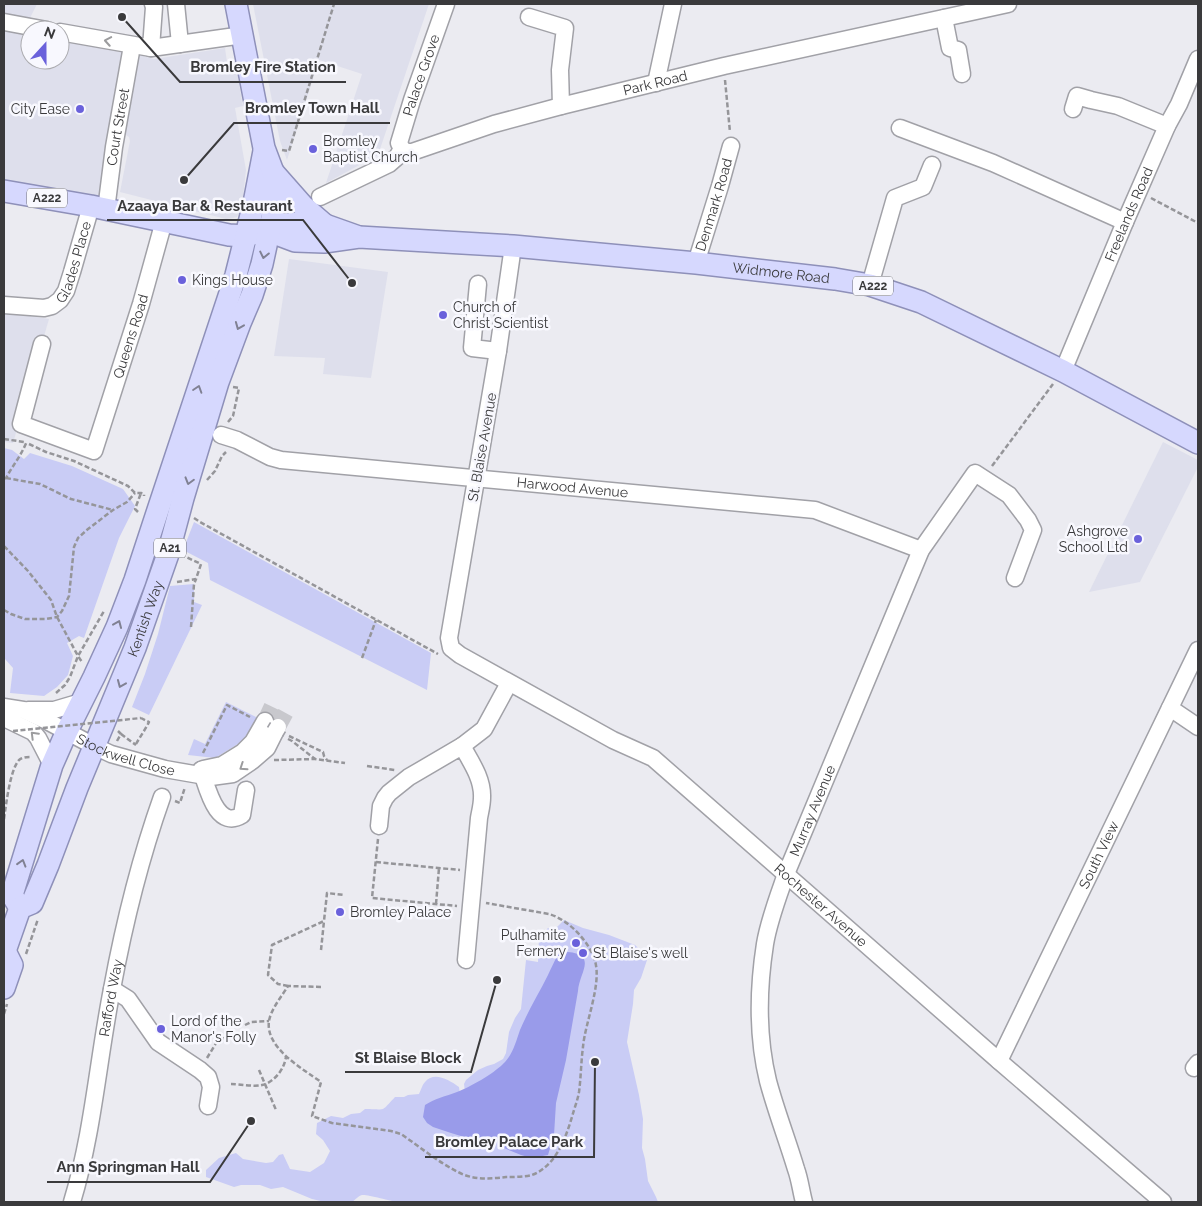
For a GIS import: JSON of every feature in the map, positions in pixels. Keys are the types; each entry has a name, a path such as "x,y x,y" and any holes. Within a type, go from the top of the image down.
{"main road":[{"name":"A21","path":"236,4 264,148 273,172 275,204 270,229"},
{"name":"A21","path":"246,236 264,148"},
{"path":"273,172 303,206 325,226"},
{"name":"Widmore Road","path":"4,191 164,221 222,234 246,236 286,224 303,223 325,226 359,237"},
{"name":"Widmore Road","path":"270,229 289,239 306,242 324,242 359,237 513,246 696,263 835,279 870,285 921,302 1062,371 1198,443"},
{"name":"Kentish Way","path":"4,988 12,965 5,951 20,908 32,902 48,865 94,746 127,669 157,587 218,382 252,295 270,229"},
{"name":"Kentish Way","path":"20,908 12,895 52,765 117,627 141,564 236,274 246,236"}],"street":[{"path":"151,48 153,4"},
{"path":"176,4 180,44"},
{"name":"Palace Grove","path":"402,149 399,143 409,109 446,4"},
{"path":"656,83 673,4"},
{"name":"Park Road","path":"402,149 406,152 412,152 494,124 724,66 1008,4"},
{"path":"529,17 565,28 560,70 561,106"},
{"path":"944,18 950,48 958,50 962,74"},
{"path":"4,22 20,25"},
{"path":"70,34 151,48 242,35"},
{"name":"Court Street","path":"98,208 114,147 132,46"},
{"name":"Freelands Road","path":"1062,371 1138,192 1198,59"},
{"path":"1074,108 1077,96 1118,106 1167,126"},
{"path":"900,128 993,163 1125,222"},
{"name":"Denmark Road","path":"696,263 731,146"},
{"path":"320,197 389,164 402,149"},
{"path":"870,285 895,198 923,186 932,165"},
{"name":"Glades Place","path":"4,305 44,308 52,306 60,300 66,291 98,208"},
{"name":"Queens Road","path":"26,432 94,450 141,304 164,221"},
{"name":"St. Blaise Avenue","path":"452,648 449,638 498,351 513,246"},
{"path":"478,284 472,348 498,351"},
{"name":"Glades Place","path":"4,299 44,308"},
{"path":"26,432 42,344"},
{"name":"Harwood Avenue","path":"225,436 270,458 281,460 815,510 921,550"},
{"path":"980,475 1009,495 1028,520 1033,530 1015,578"},
{"name":"Murray Avenue","path":"804,1202 797,1170 768,1080 762,1041 759,1010 765,943 773,911 786,874 921,550 980,475"},
{"name":"Rochester Avenue","path":"452,648 460,655 613,740 653,758 1160,1201"},
{"name":"South View","path":"999,1062 1198,650"},
{"path":"379,826 381,806 389,792 409,777 462,746 484,729 509,683"},
{"path":"4,707 23,710 54,710 81,702"},
{"path":"1170,708 1198,726"},
{"name":"Stockwell Close","path":"23,710 112,754 156,766 211,777 233,774 252,761 267,748 276,730"},
{"path":"4,718 33,732 52,765"},
{"path":"462,746 475,767 482,786 466,960"},
{"path":"197,773 214,807 227,817 236,818 242,814 246,790"},
{"name":"Rafford Way","path":"72,1202 81,1174 112,989 128,913 164,805"},
{"path":"112,989 128,999 158,1042 208,1077 211,1087 208,1106"}],"path":[{"path":"264,148 288,151 334,4"},
{"path":"724,66 731,146"},
{"path":"1138,192 1198,223"},
{"path":"980,475 1062,371"},
{"path":"204,485 215,472 222,456 225,436 236,407 239,388 218,382"},
{"path":"4,438 26,432"},
{"path":"26,432 21,455 5,479 40,484 71,499 113,510"},
{"path":"26,432 46,452 74,461 128,486 135,493 144,495"},
{"path":"4,610 25,619 57,617 69,596 74,547 78,538 113,510 128,502 135,493"},
{"path":"138,512 135,509 144,495"},
{"path":"136,519 144,495"},
{"path":"189,514 200,522 444,657 452,648"},
{"path":"4,546 51,600 57,617 78,656 94,677"},
{"path":"191,627 196,579"},
{"path":"53,695 70,678 78,656 105,608"},
{"path":"362,658 376,620"},
{"path":"13,732 141,718 149,722 136,744"},
{"path":"276,730 315,759"},
{"path":"312,746 323,752 327,760"},
{"path":"4,819 14,772 19,760 27,757"},
{"path":"366,766 398,771 409,777"},
{"path":"164,805 180,803 197,773"},
{"path":"288,986 276,1004 269,1021 270,1031 278,1048 286,1056 321,1082 312,1116 332,1123 401,1134 459,1173 474,1178 531,1175 544,1169 553,1159 568,1129 579,1094 583,1043 596,978 596,963 591,952 570,924 558,916 471,904 436,904 372,898 379,826"},
{"path":"376,862 474,871"},
{"path":"436,904 439,868"},
{"path":"321,950 327,893 344,895"},
{"path":"320,988 278,984 268,975 272,946 324,921"},
{"path":"245,1025 251,1022 269,1021"},
{"path":"200,1070 218,1040 236,1035"},
{"path":"231,1084 264,1084 280,1072 286,1056"},
{"path":"259,1070 276,1110"}],"shaded area":[{"path":"4,4 37,4 30,18 4,13"},
{"path":"253,4 429,4 378,155 326,183 362,74 319,60 287,160 280,141"},
{"path":"4,29 20,31 20,70 70,70 70,40 124,48 100,198 4,182"},
{"path":"225,48 227,62 235,61 243,106 235,108 246,170 243,197 237,217 226,219 120,192 130,141 129,137 123,133 135,54 154,59"},
{"path":"289,259 388,272 371,378 323,374 325,358 274,356"},
{"path":"4,312 49,319 13,443 4,442"},
{"name":"Ashgrove School Ltd","path":"1163,442 1198,460 1198,467 1140,582 1089,592"},
{"path":"4,448 12,450 24,459 30,453 72,466 123,489 135,506 119,538 84,638 79,636 67,643 73,656 68,675 57,687 44,696 10,693 13,668 4,658"},
{"path":"194,522 431,653 427,690 210,580 208,563 183,550"},
{"path":"194,584 194,602 202,605 149,715 132,707 158,634 170,586"},
{"path":"226,702 258,718 245,738 215,758 188,755 194,739 205,744"},
{"path":"564,920 635,945 648,957 641,978 634,990 627,1042 643,1119 642,1148 648,1181 658,1202 397,1202 362,1195 352,1202 325,1202 312,1199 283,1187 271,1189 260,1185 241,1185 234,1187 206,1177 206,1170 219,1158 236,1153 243,1159 266,1163 273,1162 279,1155 283,1154 290,1169 310,1172 324,1163 330,1151 323,1140 316,1134 317,1123 331,1116 343,1118 351,1114 360,1113 365,1109 383,1109 395,1097 419,1094 424,1083 433,1077 446,1079 459,1087 460,1094 457,1106 441,1115 449,1122 468,1131 488,1128 504,1132 516,1139 530,1152 534,1153 541,1149 545,1144 555,1078 560,1067 559,1060 563,1047 562,1039 569,1023 569,1016 573,1005 572,996 579,969 577,962 567,963 553,981 536,1013 535,1038 532,1045 507,1083 487,1092 478,1093 465,1092 464,1084 478,1070 503,1059 506,1053 509,1032 521,1009 526,960 538,962 539,937 548,928 555,929"}],"water":[{"path":"568,952 582,957 585,961 585,966 579,984 566,1060 556,1103 554,1135 548,1155 532,1158 504,1148 501,1140 486,1136 474,1140 433,1127 427,1123 423,1117 425,1105 475,1084 499,1068 506,1060 514,1048 526,1016 556,959 559,954"}],"tunnel":[{"path":"265,721 272,706"},
{"path":"278,727 286,712"}],"place":[{"name":"Bromley Fire Station","path":"122,17"},
{"name":"City Ease","path":"80,109"},
{"name":"Bromley Baptist Church","path":"313,149"},
{"name":"Bromley Town Hall","path":"184,180"},
{"name":"Kings House","path":"182,280"},
{"name":"Azaaya Bar & Restaurant","path":"352,283"},
{"name":"Church of Christ Scientist","path":"443,315"},
{"name":"Ashgrove School Ltd","path":"1138,539"},
{"name":"Bromley Palace","path":"340,912"},
{"name":"Pulhamite Fernery","path":"576,943"},
{"name":"St Blaise's well","path":"583,953"},
{"name":"St Blaise Block","path":"497,980"},
{"name":"Lord of the Manor's Folly","path":"161,1029"},
{"name":"Bromley Palace Park","path":"595,1062"},
{"name":"Ann Springman Hall","path":"251,1121"}]}
